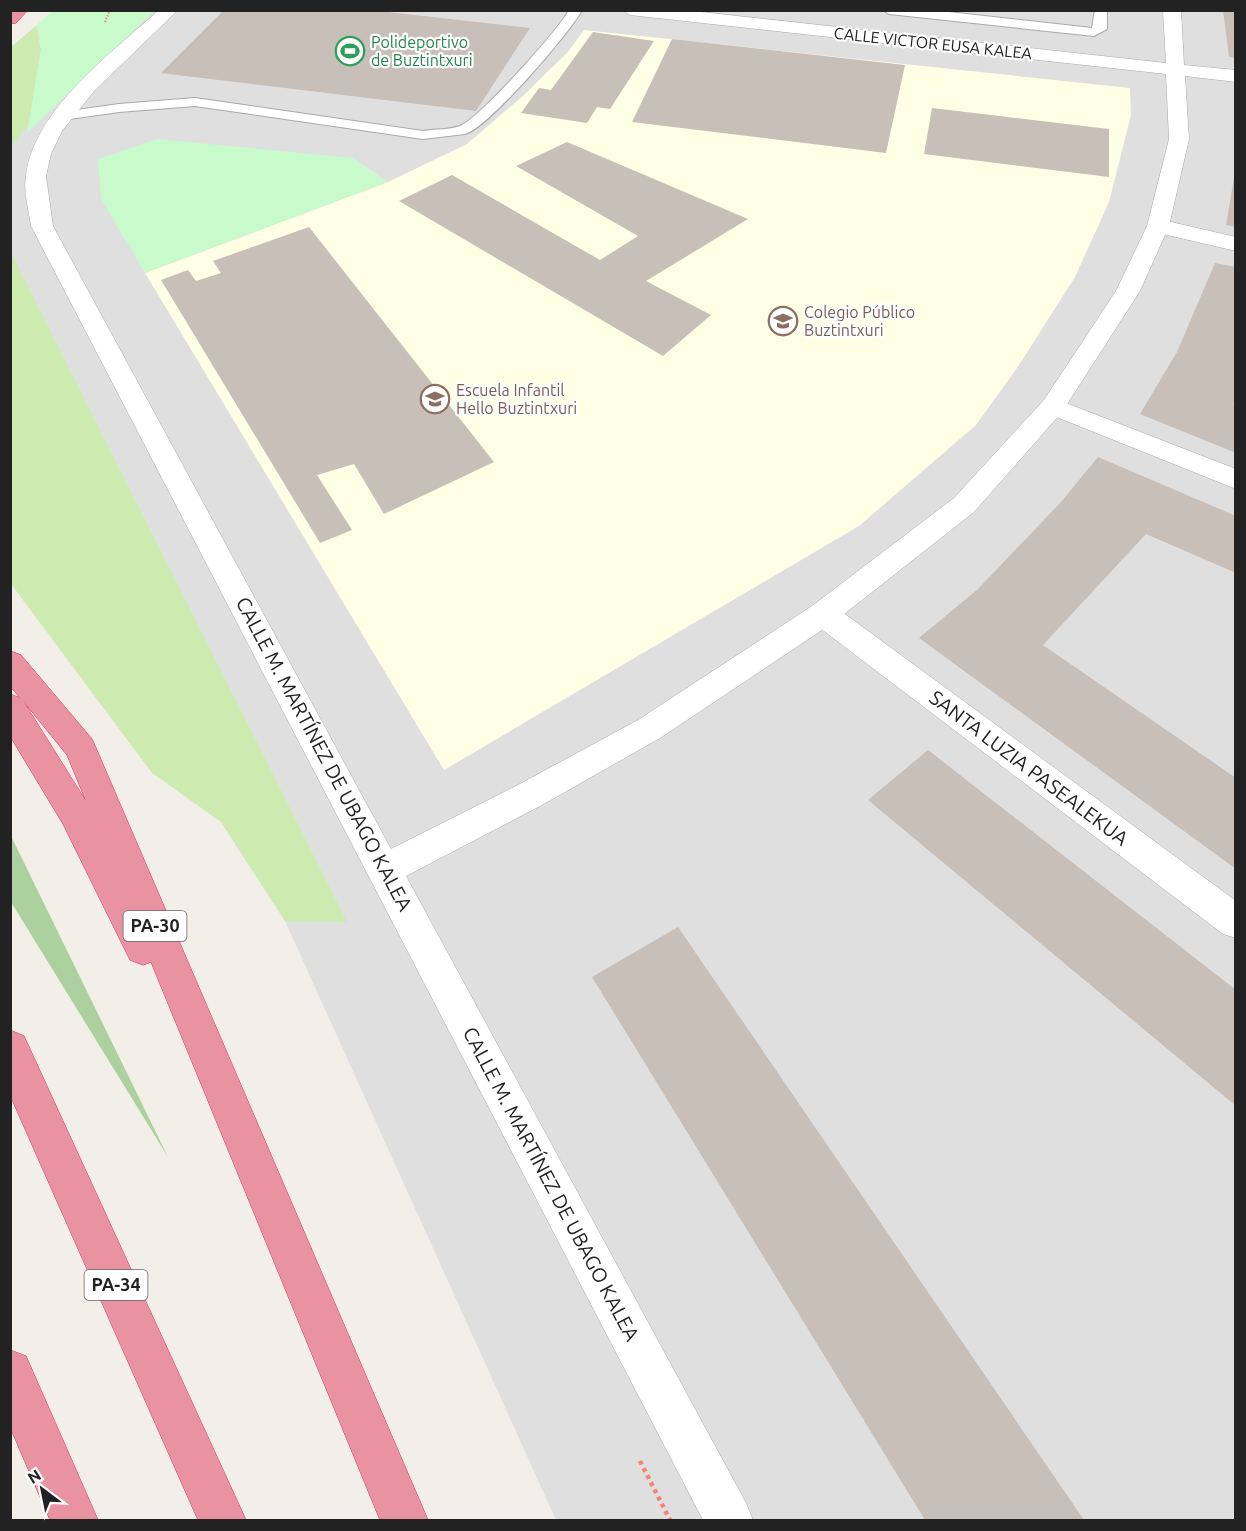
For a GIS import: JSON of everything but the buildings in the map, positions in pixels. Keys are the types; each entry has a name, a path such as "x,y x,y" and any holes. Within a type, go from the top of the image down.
{"highway":[{"path":"10,19 20,10"},
{"name":"PA-30","path":"10,663 80,747 404,1521"},
{"name":"PA-30","path":"10,707 75,814 271,1205"},
{"name":"PA-34","path":"10,1049 222,1521"},
{"path":"10,1372 74,1521"}],"street":[{"name":"CALLE M. MARTÍNEZ DE UBAGO KALEA","path":"170,10 74,100 45,140 36,175 42,226 729,1521"},
{"name":"CALLE VICTOR EUSA KALEA","path":"630,10 1236,76"},
{"path":"385,869 531,795 649,729 823,614 964,505 1053,406 1128,291 1158,226 1179,139 1172,10"},
{"path":"1158,226 1236,244"},
{"path":"1053,406 1236,480"},
{"name":"SANTA LUZIA PASEALEKUA","path":"823,614 1236,922"}],"lane":[{"path":"62,116 119,108 195,102 423,135 465,130 530,67 567,26 576,10"},
{"path":"889,10 1094,32 1100,29 1101,10"}],"shaded area":[{"path":"98,11 1235,11 1235,1520 556,1520 285,921 221,822 11,322 11,128 57,45"},
{"path":"584,30 1130,88 1131,115 1109,202 1075,277 1019,365 976,425 859,526 444,770 145,273 388,182 467,144 525,94 568,52"}],"green space":[{"path":"52,11 154,11 27,133 41,50 37,25"},
{"path":"37,25 41,50 29,123 11,147 11,47"},
{"path":"157,139 353,158 388,182 145,273 101,199 98,159"},
{"path":"11,252 347,922 285,921 221,822 152,773 11,584"},
{"path":"11,836 168,1157 11,902"}],"place":[{"name":"Polideportivo de Buztintxuri","path":"350,51"},
{"name":"Colegio Público Buztintxuri","path":"783,321"},
{"name":"Escuela Infantil Hello Buztintxuri","path":"435,399"}]}
